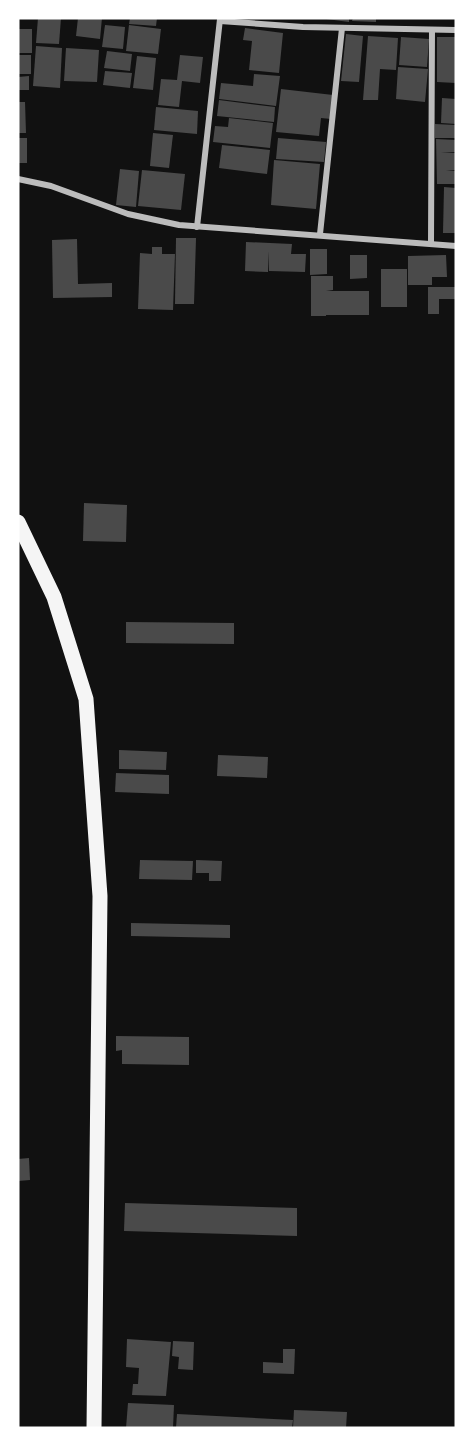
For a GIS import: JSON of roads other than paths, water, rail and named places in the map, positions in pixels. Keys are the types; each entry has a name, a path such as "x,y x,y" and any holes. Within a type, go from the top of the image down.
{"main road":[{"path":"18,522 54,597 86,699 100,896 94,1428"}],"street":[{"path":"197,227 220,19 342,28 456,30"},
{"path":"320,234 342,28"},
{"path":"431,242 432,30"},
{"path":"18,179 51,186 152,221 197,227 431,242 456,246"}]}
